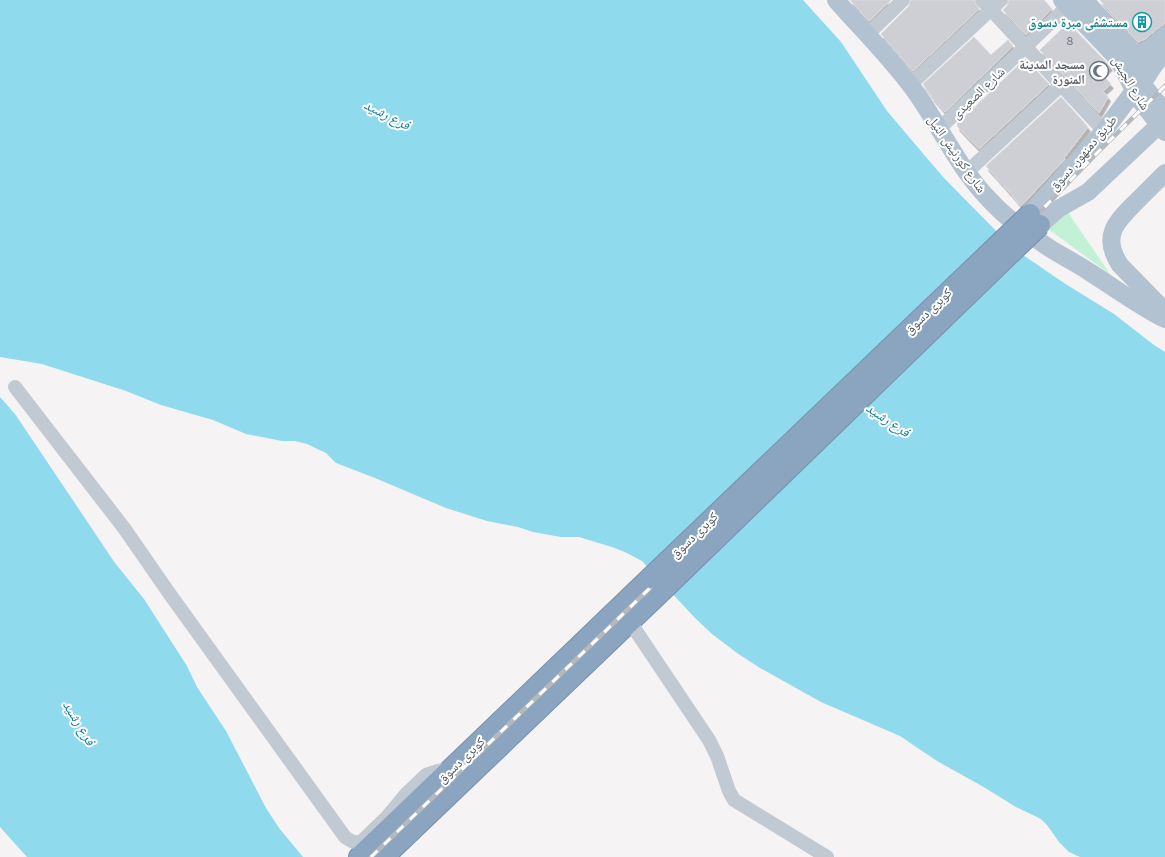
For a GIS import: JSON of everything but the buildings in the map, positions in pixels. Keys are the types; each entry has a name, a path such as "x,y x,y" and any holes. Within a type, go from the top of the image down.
{"highway":[{"name":"كوبرى دسوق","path":"384,857 451,769 656,584 1035,220"},
{"name":"كوبرى دسوق","path":"359,857 478,766 630,622 656,584"}],"main road":[{"name":"شارع كورنيش النيل","path":"836,0 910,85 967,172 983,193 1001,212 1042,244 1165,319"},
{"name":"شارع الجيش","path":"1080,3 1122,39 1133,54 1141,72 1138,88"},
{"name":"شارع الجيش","path":"1080,3 1138,88 1144,107 1163,123"},
{"path":"1133,54 1146,52 1165,35"},
{"name":"طريق دمنهور, دسوق","path":"1035,220 1165,51"},
{"name":"طريق دمنهور, دسوق","path":"1035,220 1058,210 1088,192 1163,123"},
{"path":"1165,173 1122,216 1115,225 1111,235 1111,245 1114,256 1120,265 1165,311"}],"street":[{"path":"867,35 903,0"},
{"path":"910,85 991,3 1026,47 1104,131"},
{"name":"شارع الصعيدى","path":"939,129 1026,47 1080,3"},
{"path":"967,172 1061,85"},
{"path":"15,387 124,528 169,593 345,837 353,842 362,841 387,817 407,793 426,775 451,769"},
{"path":"630,622 709,740 717,756 730,795 734,800 826,857"},
{"path":"398,857 400,850 416,834 455,800 477,778 479,772 478,766"}],"green space":[{"path":"1067,211 1110,274 1044,226"}],"water":[{"name":"فرع رشيد","path":"0,0 803,0 841,42 887,111 943,177 1006,241 1011,249 1026,257 1114,314 1165,352 1165,857 1080,857 1069,852 1041,819 1016,807 937,761 900,736 821,702 760,668 737,653 712,634 695,618 642,561 625,552 579,537 561,537 487,521 446,508 336,463 326,453 307,444 246,434 213,420 161,405 126,391 42,364 0,357"},
{"name":"فرع رشيد","path":"0,397 15,414 115,563 144,599 187,666 197,687 226,731 266,808 279,828 303,857 27,857 0,827"}],"railway":[{"path":"371,857 1037,215 1165,86"}],"place":[{"name":"مستشفى مبرة دسوق","path":"1142,22"},
{"name":"مسجد المدينة المنورة","path":"1099,71"}]}
